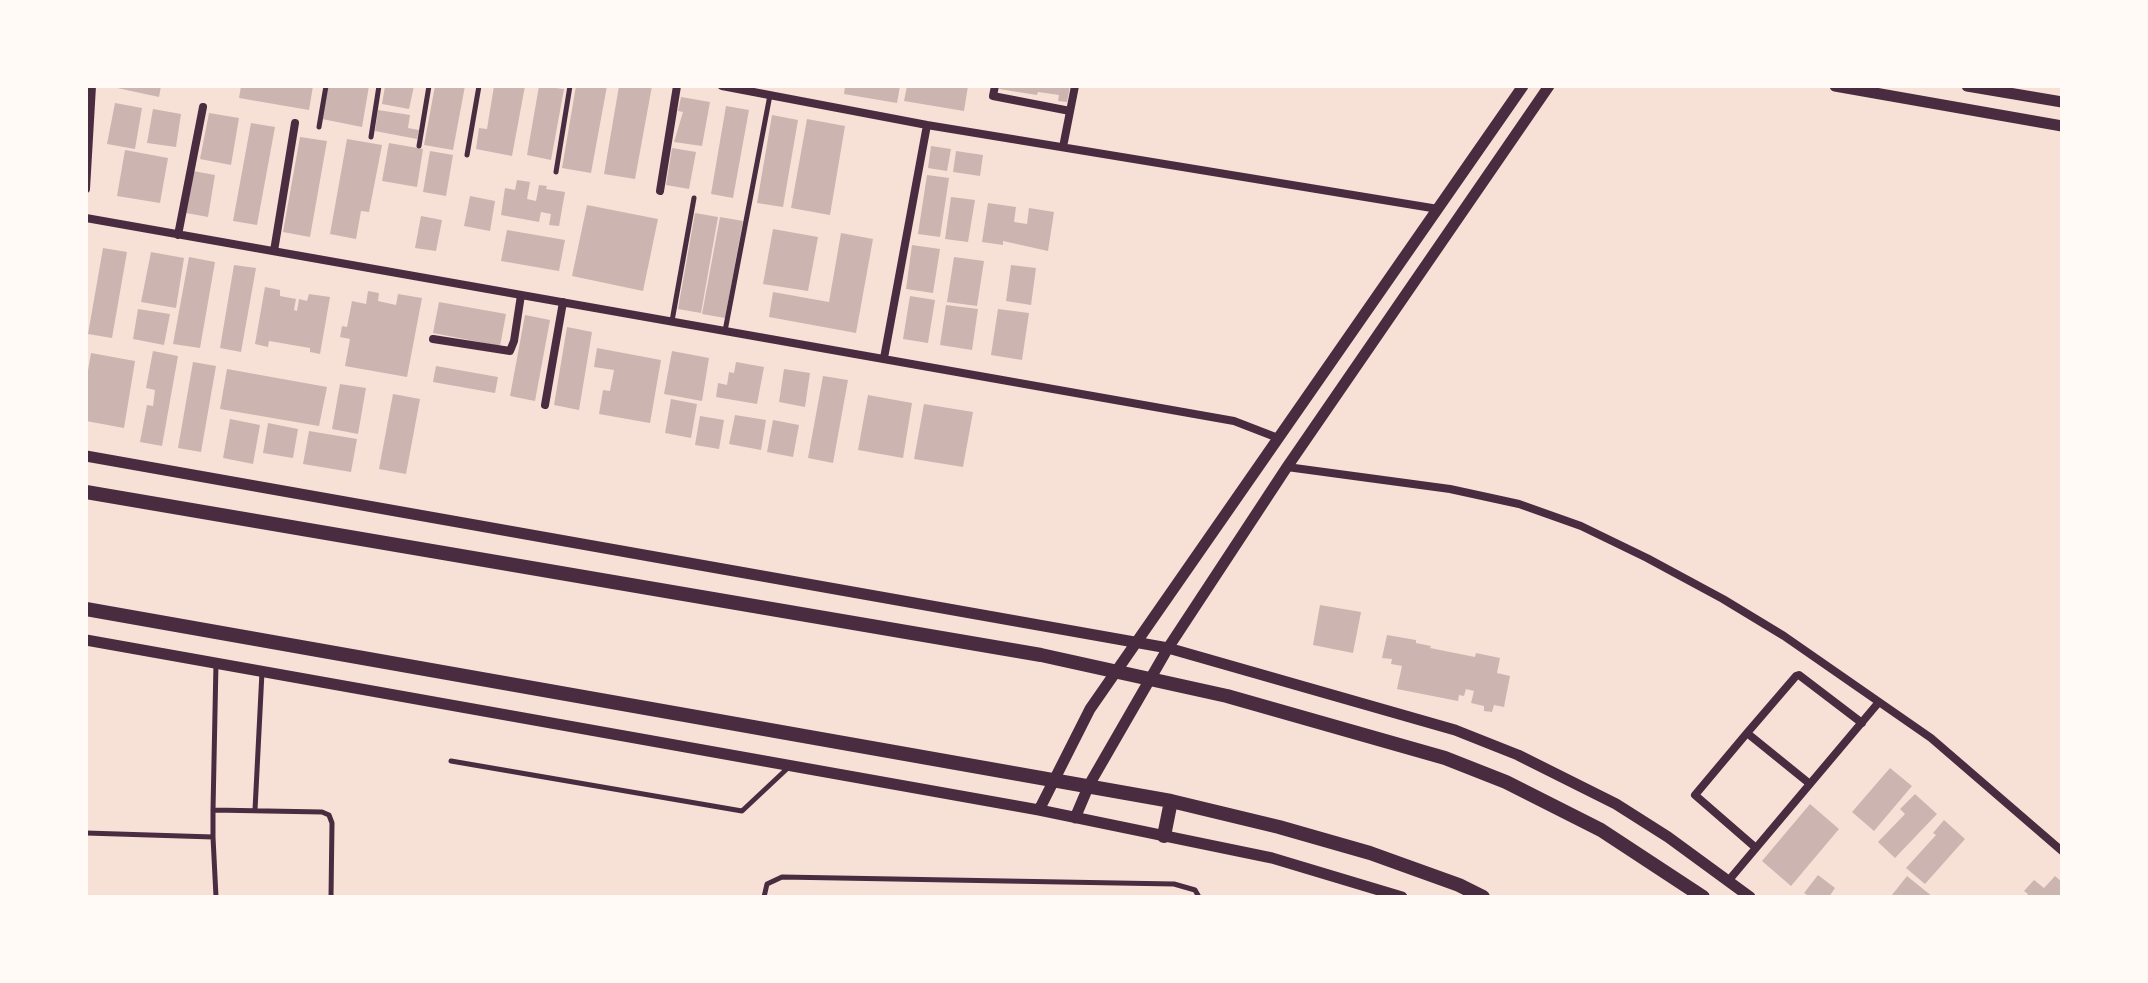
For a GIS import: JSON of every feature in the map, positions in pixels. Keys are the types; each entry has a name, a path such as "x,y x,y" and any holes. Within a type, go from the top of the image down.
{"main road":[{"path":"86,492 1041,655 1227,696 1445,758 1506,782 1601,830 1703,897"},
{"path":"86,609 1171,801 1370,853 1459,885 1483,897"},
{"path":"1164,836 1171,801"}],"street":[{"path":"86,189 92,86"},
{"path":"660,191 677,86"},
{"path":"722,86 748,88 770,95 927,125 1438,209"},
{"path":"995,86 993,96 1070,111"},
{"path":"1063,147 1075,86"},
{"path":"1039,810 1090,709 1523,86"},
{"path":"1075,818 1089,785 1168,648 1287,467 1549,86"},
{"path":"1835,86 2062,126"},
{"path":"1967,86 2062,102"},
{"path":"178,235 203,107"},
{"path":"274,251 295,123"},
{"path":"884,358 927,125"},
{"path":"86,218 1234,421 1278,438"},
{"path":"433,339 510,351 521,295"},
{"path":"545,405 563,302"},
{"path":"86,456 1168,648 1455,730 1518,755 1616,804 1668,837 1750,897"},
{"path":"1287,467 1450,489 1519,504 1581,526 1723,599 1784,636 1931,738 2062,851"},
{"path":"86,640 1039,810 1272,858 1402,897"},
{"path":"1756,848 1695,795 1747,733 1799,675 1862,723"},
{"path":"1729,880 1879,702"},
{"path":"1747,733 1810,784"}],"lane":[{"path":"319,127 326,86"},
{"path":"371,137 379,86"},
{"path":"419,146 429,86"},
{"path":"467,155 479,86"},
{"path":"556,172 570,86"},
{"path":"725,331 770,95"},
{"path":"672,322 694,198"},
{"path":"216,663 213,810 216,897"},
{"path":"255,810 262,671"},
{"path":"451,761 742,811 790,765"},
{"path":"213,810 322,812 329,815 332,823 331,897"},
{"path":"86,833 213,837"},
{"path":"764,897 767,884 782,877 1174,884 1195,890 1199,897"}],"building":[{"path":"108,86 161,86 159,97"},
{"path":"241,86 313,86 309,110 239,98"},
{"path":"327,86 369,86 362,127 322,119"},
{"path":"385,86 414,86 409,109 382,104"},
{"path":"435,86 465,86 453,150 424,145"},
{"path":"494,86 525,86 512,156 476,149 479,128 487,129"},
{"path":"539,86 564,89 551,160 527,155"},
{"path":"576,86 607,86 591,173 562,168"},
{"path":"619,86 652,86 635,179 604,174"},
{"path":"845,86 900,86 897,103 844,94"},
{"path":"907,86 968,86 964,111 904,101"},
{"path":"1000,86 1070,86 1067,102 1058,101 1059,95 1038,92 1037,95 999,89"},
{"path":"681,97 710,102 702,146 674,142 683,112 678,111"},
{"path":"115,103 142,108 135,149 107,144"},
{"path":"726,106 749,110 733,198 711,194"},
{"path":"153,109 181,114 176,147 147,143"},
{"path":"378,110 410,115 408,128 419,130 417,139 375,131"},
{"path":"209,113 239,118 231,165 200,159"},
{"path":"772,115 798,120 783,207 757,203"},
{"path":"807,119 845,126 830,215 791,208"},
{"path":"251,123 275,127 257,225 233,221"},
{"path":"300,137 327,141 310,237 283,232"},
{"path":"347,139 382,145 369,212 361,211 356,239 330,234"},
{"path":"389,143 423,149 417,187 382,181"},
{"path":"931,146 951,149 947,171 928,168"},
{"path":"672,148 696,152 689,189 666,185"},
{"path":"125,150 168,158 160,203 117,196"},
{"path":"430,151 453,155 446,196 423,192"},
{"path":"956,151 983,155 980,176 953,172"},
{"path":"193,171 215,175 208,217 186,213"},
{"path":"927,175 949,178 940,237 918,234"},
{"path":"517,180 530,182 527,199 536,201 539,185 565,192 559,226 549,225 551,214 541,212 539,222 501,215 505,188 515,190"},
{"path":"470,196 495,201 490,231 464,226"},
{"path":"951,197 975,200 968,242 945,239"},
{"path":"988,203 1016,207 1014,222 1027,224 1029,208 1054,212 1048,251 1003,241 1003,245 982,242"},
{"path":"587,205 658,219 643,291 572,276"},
{"path":"695,213 718,217 701,313 678,309"},
{"path":"421,216 442,220 436,251 415,248"},
{"path":"720,217 743,221 725,318 702,314"},
{"path":"773,229 818,237 808,291 763,284"},
{"path":"507,230 565,240 559,271 501,261"},
{"path":"841,233 873,239 856,333 769,317 773,292 829,302"},
{"path":"912,245 940,249 933,293 906,289"},
{"path":"103,248 127,252 112,338 88,334"},
{"path":"151,252 184,258 176,308 141,302"},
{"path":"189,257 215,262 200,348 173,344"},
{"path":"954,257 984,261 977,306 947,302"},
{"path":"234,265 256,268 241,352 220,348"},
{"path":"1011,265 1036,268 1031,305 1006,301"},
{"path":"265,287 280,290 280,296 296,299 294,310 297,311 299,299 307,301 309,294 330,297 320,354 310,352 310,348 269,341 268,347 255,344"},
{"path":"368,291 379,293 378,301 396,305 398,294 422,298 407,377 345,366 350,339 340,337 342,326 347,327 352,301 366,304"},
{"path":"910,296 935,300 928,343 903,339"},
{"path":"439,302 506,314 500,346 433,333"},
{"path":"946,305 978,309 972,350 940,345"},
{"path":"138,309 170,314 164,345 133,339"},
{"path":"998,309 1029,313 1022,360 991,355"},
{"path":"525,315 550,320 535,401 510,396"},
{"path":"567,327 592,332 579,410 554,405"},
{"path":"597,348 661,360 650,423 599,414 603,390 610,391 614,370 594,367"},
{"path":"153,351 178,356 162,446 140,442 147,405 153,406 155,390 146,388"},
{"path":"672,351 709,358 702,401 664,394"},
{"path":"91,353 135,361 124,428 86,421 86,382"},
{"path":"193,362 216,366 201,452 178,448"},
{"path":"736,362 764,367 757,404 716,397 718,383 727,385 729,372 734,373"},
{"path":"436,366 498,377 495,393 433,382"},
{"path":"227,369 327,387 319,426 220,409"},
{"path":"784,369 810,373 805,407 779,402"},
{"path":"823,376 848,380 833,463 808,458"},
{"path":"340,384 366,388 358,434 332,429"},
{"path":"393,394 420,399 406,474 379,469"},
{"path":"868,395 912,403 903,458 858,450"},
{"path":"671,399 697,404 691,438 665,433"},
{"path":"924,404 973,412 963,467 914,459"},
{"path":"735,415 766,420 761,450 729,444"},
{"path":"700,416 724,420 719,449 695,445"},
{"path":"230,419 260,425 253,464 223,458"},
{"path":"773,420 799,425 793,457 767,452"},
{"path":"268,423 298,429 293,458 263,453"},
{"path":"309,431 357,439 351,472 303,464"},
{"path":"1320,605 1361,612 1353,653 1313,645"},
{"path":"1387,635 1416,640 1416,643 1430,648 1475,657 1476,653 1500,658 1497,673 1510,676 1504,707 1494,705 1492,712 1484,711 1484,706 1471,703 1474,691 1466,689 1464,696 1459,695 1458,701 1397,689 1402,666 1391,664 1392,659 1382,658"},
{"path":"1890,768 1912,786 1874,831 1852,812"},
{"path":"1915,794 1937,814 1895,858 1878,842 1905,814 1900,809"},
{"path":"1810,804 1839,829 1791,886 1762,861"},
{"path":"1944,820 1965,839 1925,884 1906,868 1936,835 1933,833"},
{"path":"1818,875 1835,888 1829,897 1810,897 1804,893"},
{"path":"1907,876 1933,897 1892,895"},
{"path":"2055,876 2062,882 2062,897 2026,897 2028,894 2024,891 2034,880 2044,888"}]}
